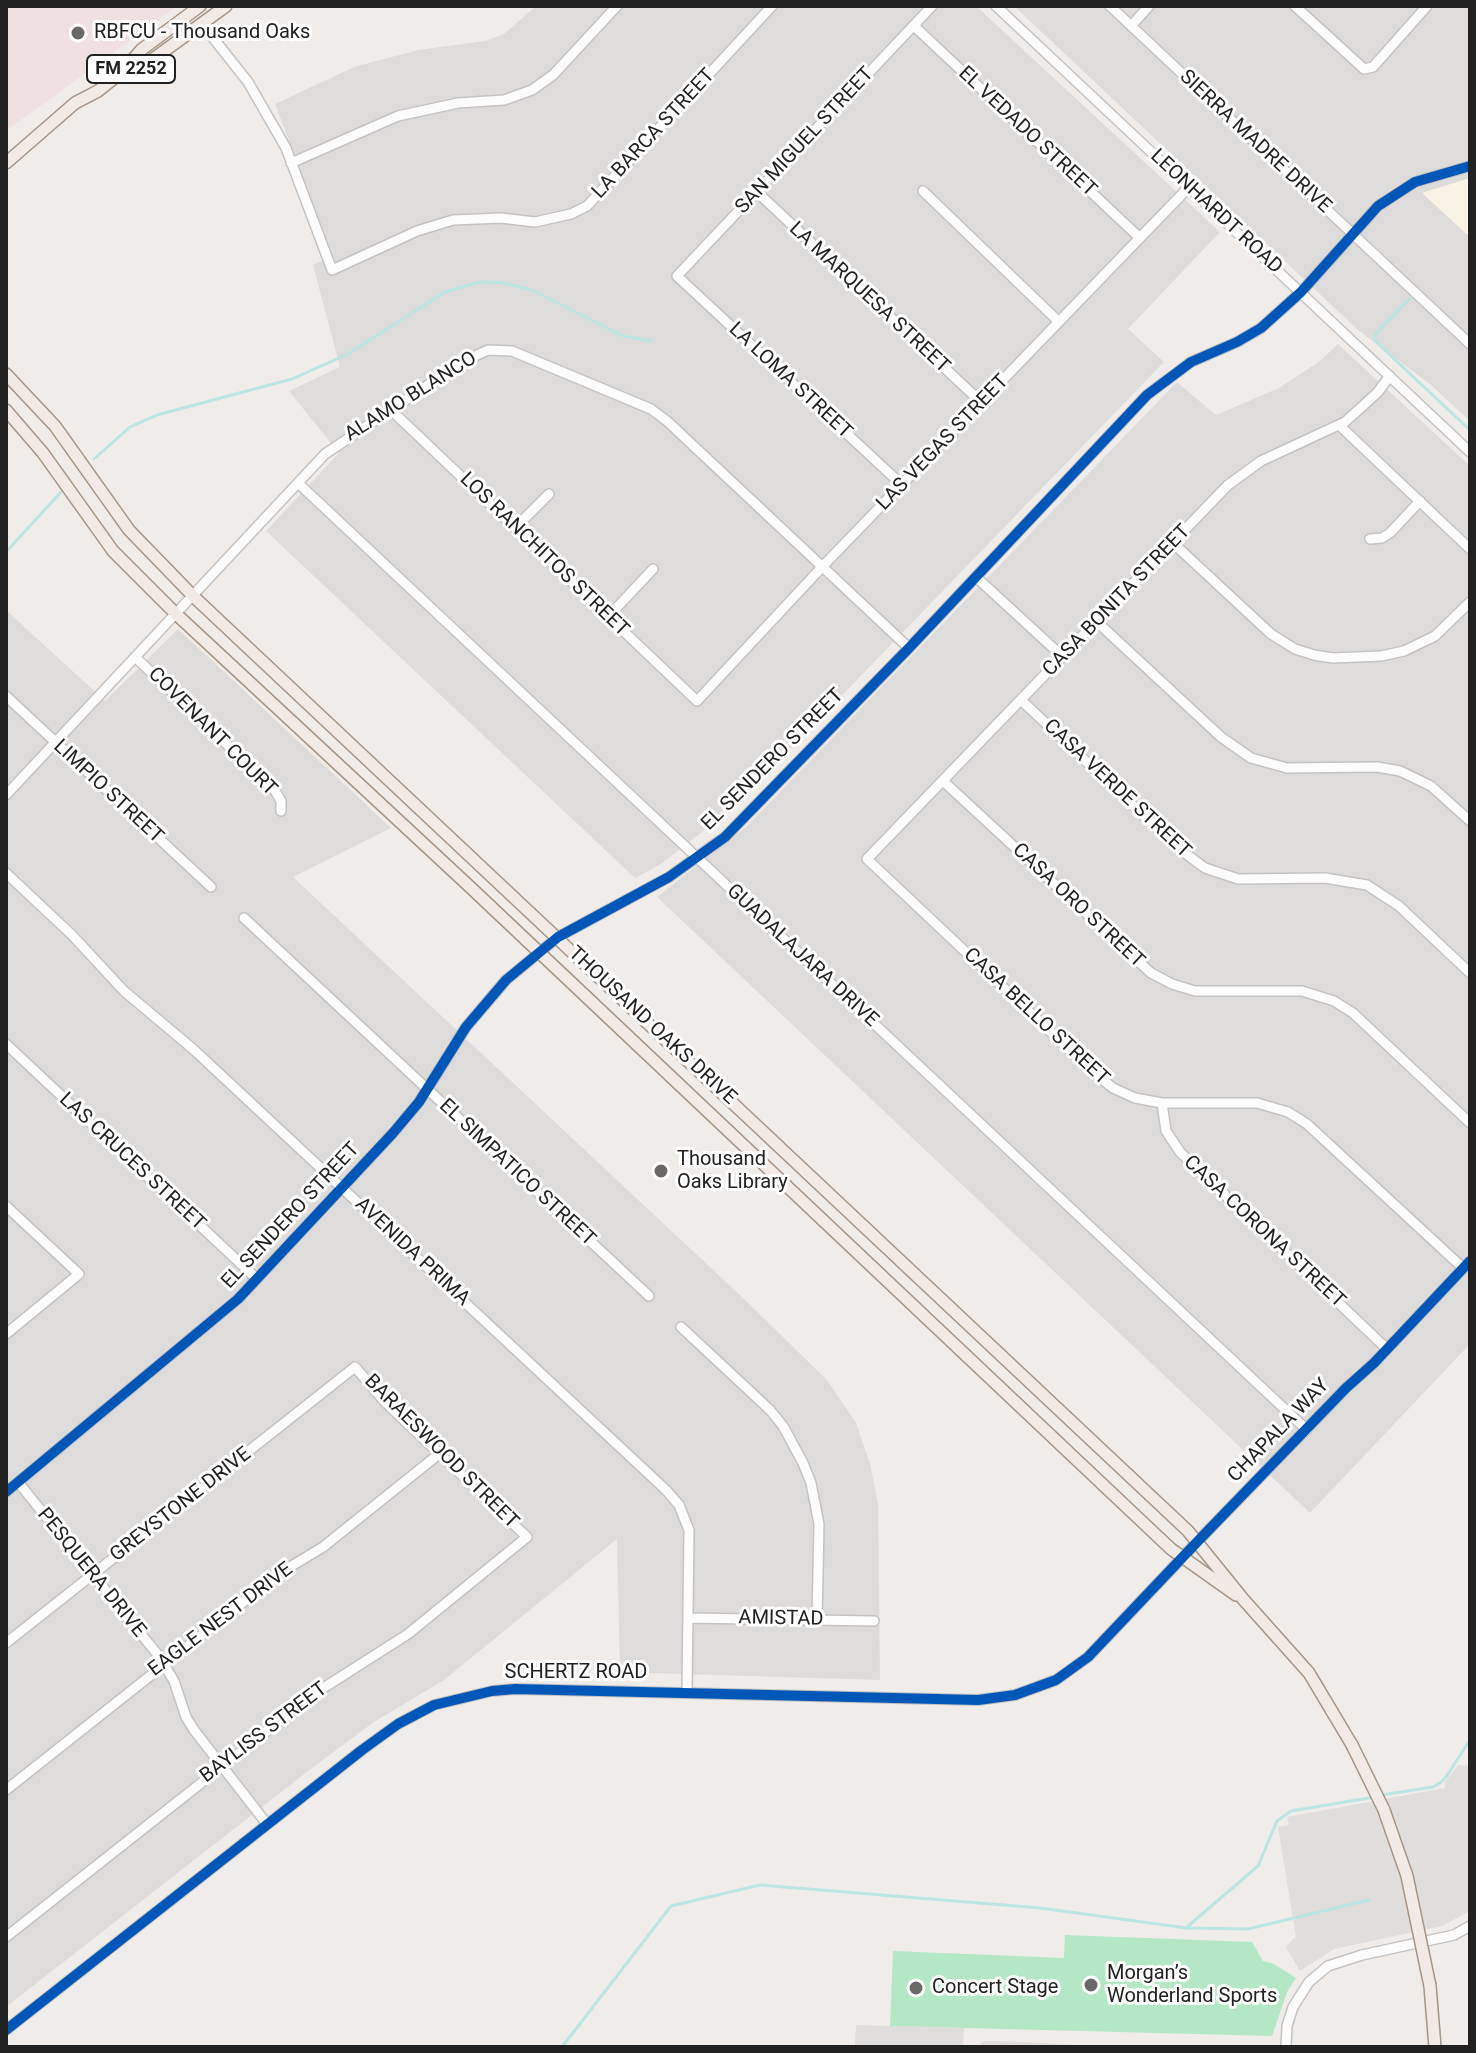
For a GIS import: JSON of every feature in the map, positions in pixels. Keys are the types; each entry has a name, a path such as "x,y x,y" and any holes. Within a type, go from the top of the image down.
{"main road":[{"name":"FM 2252","path":"6,163 75,103 98,91 122,72 141,50 200,6"},
{"name":"FM 2252","path":"122,72 149,62 226,6"},
{"name":"THOUSAND OAKS DRIVE","path":"6,374 55,426 129,530 193,596 1198,1541 1243,1599 1309,1673 1352,1745 1384,1810 1407,1876 1430,1986 1435,2047"},
{"name":"THOUSAND OAKS DRIVE","path":"6,410 43,453 113,551 175,613 1181,1558 1243,1599"}],"street":[{"path":"202,24 248,82 286,148 291,163 398,116 428,108 523,95 553,75 617,6"},
{"name":"LA BARCA STREET","path":"291,163 332,270 417,231 453,220 501,218 535,222 562,217 587,206 772,6"},
{"name":"SAN MIGUEL STREET","path":"677,276 932,6"},
{"name":"LEONHARDT ROAD","path":"996,6 1470,452"},
{"name":"SIERRA MADRE DRIVE","path":"1110,6 1470,344"},
{"path":"1131,26 1149,6"},
{"path":"1295,6 1364,69 1373,67 1427,6"},
{"name":"EL VEDADO STREET","path":"914,26 1140,238"},
{"name":"EL SENDERO STREET","path":"6,1492 224,1313 393,1133 427,1089 466,1027 506,980 558,937 649,888 725,837 909,648 1147,395 1191,362 1249,336 1301,292 1351,234 1378,206 1396,193 1435,174 1470,166"},
{"name":"LAS VEGAS STREET","path":"697,701 1190,186"},
{"path":"923,191 1059,322"},
{"name":"LA MARQUESA STREET","path":"757,192 982,403"},
{"name":"LA LOMA STREET","path":"677,276 902,485"},
{"name":"ALAMO BLANCO","path":"6,795 341,441 476,354 488,350 512,351 651,409 909,648"},
{"name":"CASA BONITA STREET","path":"867,859 1242,473 1356,414 1390,376"},
{"name":"LOS RANCHITOS STREET","path":"390,409 697,701"},
{"path":"1339,425 1470,549"},
{"name":"GUADALAJARA DRIVE","path":"298,483 1307,1430"},
{"path":"515,528 549,494"},
{"path":"1370,539 1382,538 1390,533 1420,501"},
{"path":"1173,543 1271,634 1295,649 1314,655 1345,658 1404,651 1435,636 1470,602"},
{"path":"608,617 653,569"},
{"path":"976,577 1063,657"},
{"path":"1096,621 1221,737 1251,758 1287,768 1377,767 1400,771 1431,786 1470,821"},
{"name":"COVENANT COURT","path":"135,657 274,789 281,801 281,811"},
{"name":"LIMPIO STREET","path":"6,696 211,887"},
{"name":"CASA VERDE STREET","path":"1021,700 1178,848 1205,868 1238,879 1325,878 1367,885 1399,906 1470,973"},
{"name":"CASA ORO STREET","path":"943,781 1151,973 1195,991 1302,991 1334,1001 1353,1013 1470,1123"},
{"name":"CASA BELLO STREET","path":"867,859 1092,1071 1123,1093 1162,1103 1257,1103 1298,1117 1467,1265"},
{"name":"AVENIDA PRIMA","path":"6,873 72,935 124,991 193,1049 673,1497 689,1530 687,1692"},
{"name":"EL SIMPATICO STREET","path":"244,918 649,1296"},
{"name":"LAS CRUCES STREET","path":"6,1044 257,1279"},
{"name":"CASA CORONA STREET","path":"1162,1103 1166,1131 1180,1152 1387,1349"},
{"path":"6,1206 79,1274 6,1334"},
{"name":"CHAPALA WAY","path":"1198,1541 1467,1265"},
{"path":"681,1327 770,1410 783,1426 803,1463 811,1483 819,1524 817,1620"},
{"name":"BARAESWOOD STREET","path":"355,1367 386,1403 527,1537"},
{"name":"GREYSTONE DRIVE","path":"6,1643 355,1367"},
{"name":"EAGLE NEST DRIVE","path":"6,1790 280,1573 323,1547 439,1454"},
{"name":"PESQUERA DRIVE","path":"18,1482 164,1664 178,1689 186,1717 267,1824"},
{"name":"BAYLISS STREET","path":"6,1937 314,1694 408,1634 527,1537"},
{"name":"SCHERTZ ROAD","path":"6,2030 267,1824 398,1724 416,1714 454,1699 515,1689 978,1700 1015,1695 1056,1680 1088,1657 1198,1541"},
{"name":"AMISTAD","path":"689,1618 874,1621"},
{"path":"1286,2047 1287,2026 1293,2007 1309,1982 1328,1966 1362,1955 1454,1935 1470,1926"}],"shaded area":[{"path":"6,6 177,6 6,131"},
{"path":"536,6 976,6 1220,232 1128,329 1164,362 735,806 661,864 635,878 266,531 339,453 289,391 340,367 313,265 333,255 275,104 354,67 418,50 485,41 504,34"},
{"path":"1014,6 1470,6 1470,178 1423,193 1470,237 1470,421 1431,385 1358,330"},
{"path":"1470,178 1470,237 1422,193"},
{"path":"1338,344 1470,466 1470,1344 1310,1513 657,897 746,827 1177,382 1216,415 1279,388 1320,361"},
{"path":"6,610 105,701 178,629 391,828 293,877 827,1380 856,1423 870,1464 878,1504 880,1680 620,1672 617,1539 444,1680 374,1722 312,1768 6,2007"},
{"path":"1458,1765 1470,1766 1470,1911 1442,1926 1334,1949 1300,1971 1286,1947 1296,1936 1278,1827 1289,1825 1287,1817 1445,1788 1445,1782"},
{"path":"856,2025 964,2028 963,2047 855,2047"},
{"path":"987,2041 1024,2042 1108,2047 979,2047"}],"green space":[{"name":"Morgan’s Wonderland Sports","path":"1065,1935 1252,1942 1263,1961 1296,1978 1287,1992 1272,2036 890,2026 893,1951 1064,1958"}],"waterway":[{"path":"94,459 130,427 157,415 292,379 348,354 445,292 480,282 504,283 532,290 623,336 652,341"},
{"path":"1410,298 1375,335 1375,341 1470,430"},
{"path":"6,552 61,492"},
{"path":"1382,1795 1433,1787 1440,1783 1470,1740"},
{"path":"1187,1927 1258,1866 1277,1821 1291,1811 1375,1797"},
{"path":"562,2047 671,1906 760,1885 1040,1908 1187,1928 1248,1929 1369,1900"}],"cycle path":[{"path":"6,1492 238,1299 393,1133 419,1102 466,1027 506,980 558,937 669,877 725,837 909,648 1147,395 1191,362 1261,328 1301,292 1378,206 1415,182 1470,166"},
{"path":"6,2030 362,1750 398,1724 434,1705 492,1691 515,1689 978,1700 1015,1695 1056,1680 1088,1657 1470,1261"}],"place":[{"name":"RBFCU - Thousand Oaks","path":"78,33"},
{"name":"Thousand Oaks Library","path":"661,1171"},
{"name":"Morgan’s Wonderland Sports","path":"1091,1985"},
{"name":"Concert Stage","path":"916,1988"}]}
